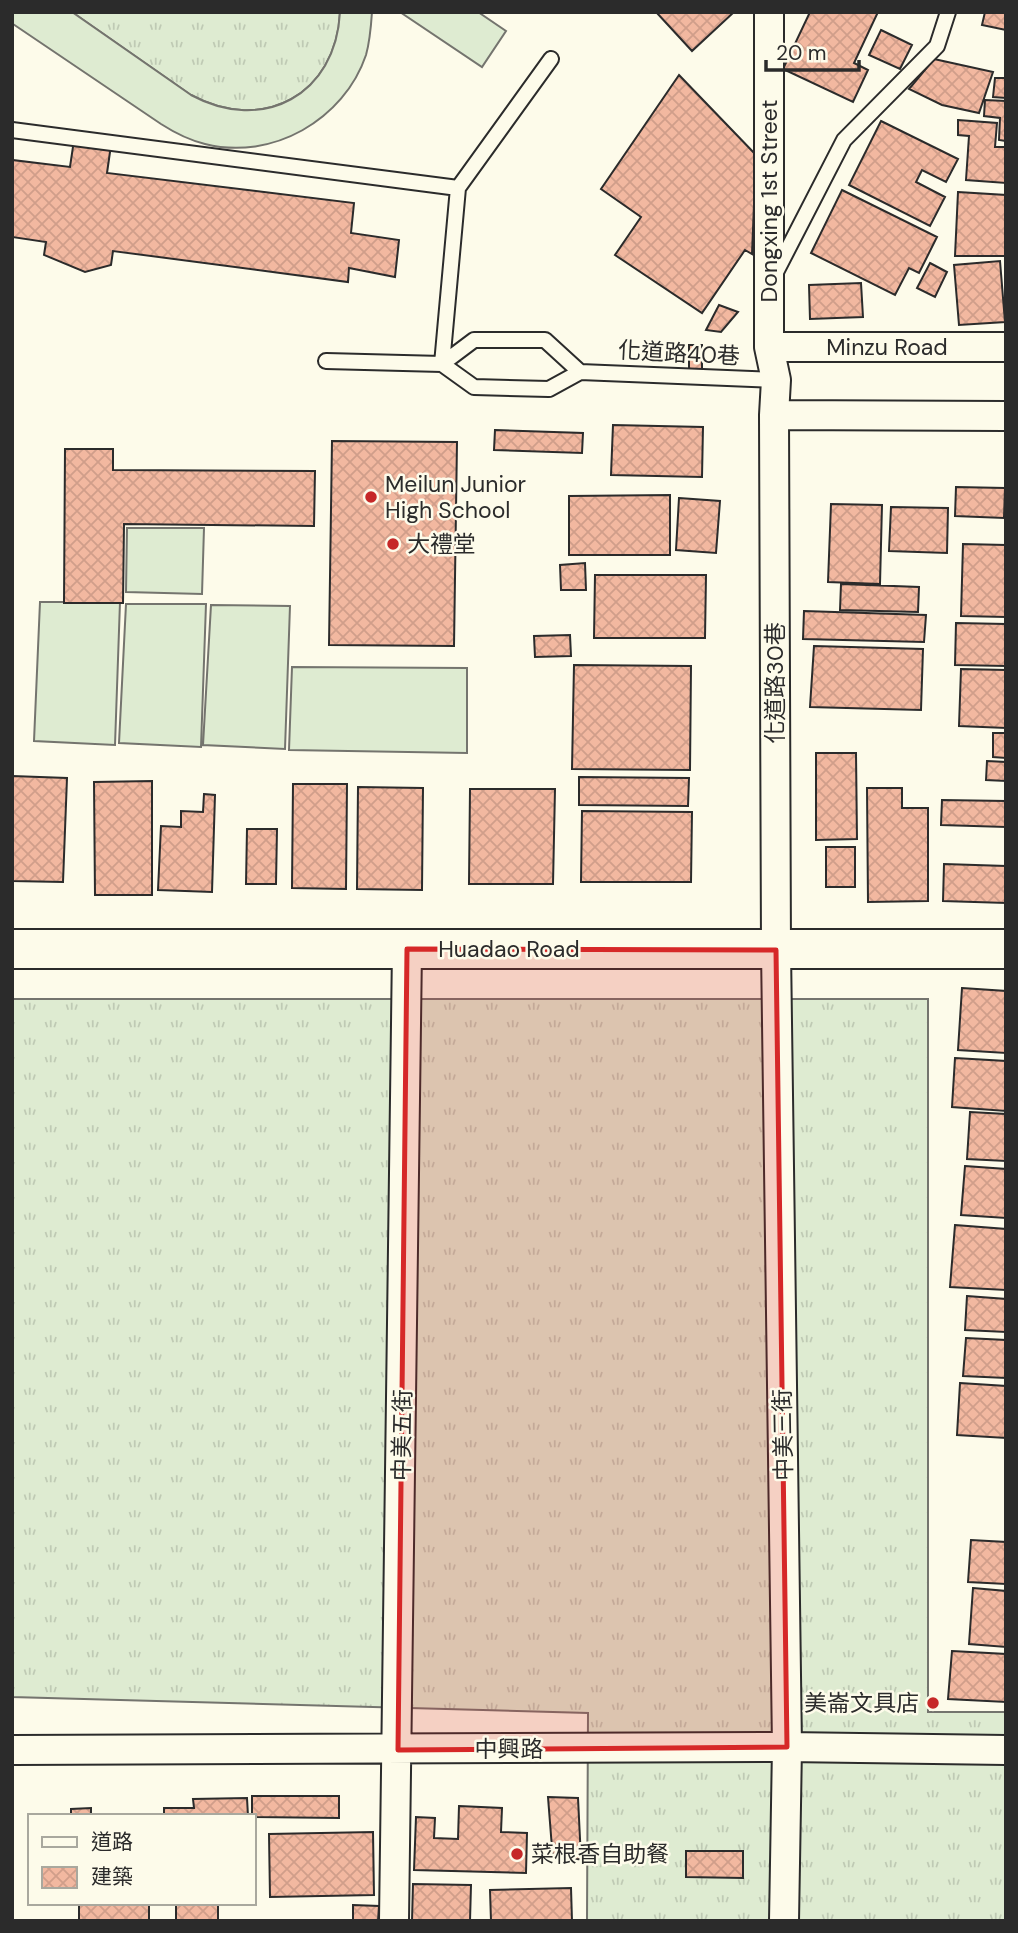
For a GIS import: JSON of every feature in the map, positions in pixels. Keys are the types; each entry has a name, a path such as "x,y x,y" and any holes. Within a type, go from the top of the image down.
{"street":[{"name":"Dongxing 1st Street","path":"769,12 769,347 776,380"},
{"name":"Minzu Road","path":"769,347 1006,347"},
{"name":"化道路30巷","path":"776,380 776,950"},
{"path":"774,415 1006,416"},
{"name":"中美五街","path":"394,1921 407,948"},
{"name":"Huadao Road","path":"12,949 1006,949"},
{"name":"中美三街","path":"776,950 787,1746 784,1921"},
{"name":"中興路","path":"12,1750 787,1746 1006,1750"}],"lane":[{"path":"769,288 844,140 937,46 948,12"},
{"path":"442,364 458,188 551,59"},
{"path":"12,130 458,188"},
{"path":"326,361 442,364 474,387 549,389 580,372 545,340 474,340 442,364"},
{"name":"化道路40巷","path":"580,372 776,380"}],"highlighted area":[{"path":"407,949 776,950 787,1747 398,1750"}],"green space":[{"path":"12,12 72,12 191,95 218,106 244,110 269,108 291,99 310,85 325,65 335,41 340,12 372,12 366,55 356,78 341,99 323,116 280,140 230,148 205,144 166,127 13,24"},
{"path":"72,12 340,12 335,41 325,65 310,85 291,99 269,108 244,110 218,106 191,95"},
{"path":"400,12 478,12 506,31 482,67"},
{"path":"127,528 204,528 202,594 126,592"},
{"path":"40,602 120,602 115,745 34,741"},
{"path":"126,604 206,604 201,747 119,743"},
{"path":"211,605 290,606 285,749 203,745"},
{"path":"292,667 467,668 467,753 289,750"},
{"path":"12,999 928,999 928,1712 1006,1712 1006,1921 587,1921 588,1713 12,1697"}],"building":[{"path":"656,12 734,12 692,51"},
{"path":"810,12 878,12 854,63 868,70 853,102 783,69"},
{"path":"985,12 1006,12 1006,30 982,25"},
{"path":"881,30 912,45 900,69 869,55"},
{"path":"934,59 993,72 979,113 942,105 909,89"},
{"path":"679,75 756,155 752,254 745,250 702,313 615,255 641,217 601,189"},
{"path":"995,78 1006,78 1006,98 993,97"},
{"path":"985,100 1006,101 1006,141 999,140 1000,118 984,116"},
{"path":"958,120 997,123 995,147 1006,147 1006,183 966,180 969,136 958,135"},
{"path":"881,121 958,159 946,182 922,170 916,182 945,197 930,226 849,185"},
{"path":"74,140 111,145 107,173 354,203 351,233 399,240 395,277 349,268 348,282 113,251 111,265 85,272 44,255 46,242 12,237 12,160 70,167"},
{"path":"842,190 937,237 919,273 909,268 895,295 811,253"},
{"path":"958,192 1006,195 1006,256 955,256"},
{"path":"1000,261 1005,322 959,325 954,265"},
{"path":"930,263 947,272 935,297 917,288"},
{"path":"861,283 863,317 810,319 809,285"},
{"path":"719,305 738,312 721,332 706,330"},
{"path":"689,345 702,345 702,370 689,370"},
{"path":"613,425 703,427 702,477 611,475"},
{"path":"495,430 583,433 582,453 494,450"},
{"name":"大禮堂","path":"332,441 457,442 454,646 329,645"},
{"path":"65,449 113,449 113,470 315,471 314,526 124,524 123,603 64,603"},
{"path":"956,487 1005,488 1004,518 955,516"},
{"path":"670,495 670,555 569,555 569,496"},
{"path":"679,498 720,501 716,553 676,550"},
{"path":"831,504 882,505 880,584 828,582"},
{"path":"891,507 948,508 947,553 889,551"},
{"path":"963,544 1006,545 1006,617 961,616"},
{"path":"585,563 586,590 561,590 560,565"},
{"path":"595,575 706,575 705,638 594,638"},
{"path":"841,584 919,587 918,612 840,610"},
{"path":"804,611 926,615 924,642 803,639"},
{"path":"956,623 1006,624 1006,666 955,665"},
{"path":"570,635 571,656 535,657 534,636"},
{"path":"814,646 923,649 921,710 810,707"},
{"path":"574,665 691,666 690,770 572,769"},
{"path":"961,669 1006,670 1006,728 959,726"},
{"path":"993,733 1006,733 1006,758 993,757"},
{"path":"816,753 856,753 857,839 816,840"},
{"path":"987,761 1006,762 1006,781 986,780"},
{"path":"12,776 67,778 63,882 12,881"},
{"path":"579,777 689,778 688,806 579,805"},
{"path":"152,781 152,895 95,895 94,782"},
{"path":"293,784 347,784 346,889 292,888"},
{"path":"358,787 423,788 422,890 357,889"},
{"path":"867,788 902,788 902,808 928,808 928,901 868,902"},
{"path":"470,789 555,789 553,884 469,884"},
{"path":"204,794 215,795 212,892 158,890 161,826 181,827 181,811 203,812"},
{"path":"942,800 1006,801 1006,827 941,825"},
{"path":"582,811 692,812 691,882 581,882"},
{"path":"247,829 277,829 276,884 246,884"},
{"path":"826,847 855,847 855,887 826,887"},
{"path":"944,864 1006,866 1006,903 943,901"},
{"path":"962,988 1006,991 1006,1053 958,1050"},
{"path":"955,1058 1006,1061 1006,1111 952,1107"},
{"path":"970,1112 1006,1114 1006,1161 967,1159"},
{"path":"965,1166 1006,1169 1006,1218 961,1215"},
{"path":"955,1225 1006,1229 1006,1290 950,1287"},
{"path":"967,1296 1006,1299 1006,1332 965,1330"},
{"path":"966,1338 1006,1340 1006,1378 963,1376"},
{"path":"960,1383 1006,1386 1006,1438 957,1435"},
{"path":"971,1540 1006,1542 1006,1584 968,1582"},
{"path":"973,1588 1006,1591 1006,1647 969,1644"},
{"path":"952,1651 1006,1654 1006,1702 948,1699"},
{"path":"252,1796 339,1796 339,1818 256,1817 256,1814 252,1814"},
{"path":"548,1797 578,1798 581,1859 553,1861"},
{"path":"247,1798 248,1814 164,1814 164,1808 194,1808 193,1799"},
{"path":"459,1806 502,1808 501,1832 527,1833 526,1873 414,1870 416,1817 435,1818 434,1838 458,1839"},
{"path":"91,1808 91,1814 71,1814 71,1809"},
{"path":"373,1832 374,1895 270,1897 269,1834"},
{"path":"686,1851 743,1851 743,1878 686,1877"},
{"path":"413,1884 471,1885 470,1921 412,1921"},
{"path":"571,1888 572,1921 491,1921 490,1890"},
{"path":"79,1905 149,1905 149,1921 79,1921"},
{"path":"176,1905 218,1905 218,1921 176,1921"},
{"path":"353,1905 379,1906 378,1921 353,1921"}],"place":[{"name":"Meilun Junior High School","path":"371,497"},
{"name":"大禮堂","path":"393,544"},
{"name":"美崙文具店","path":"933,1703"},
{"name":"菜根香自助餐","path":"517,1854"}]}
